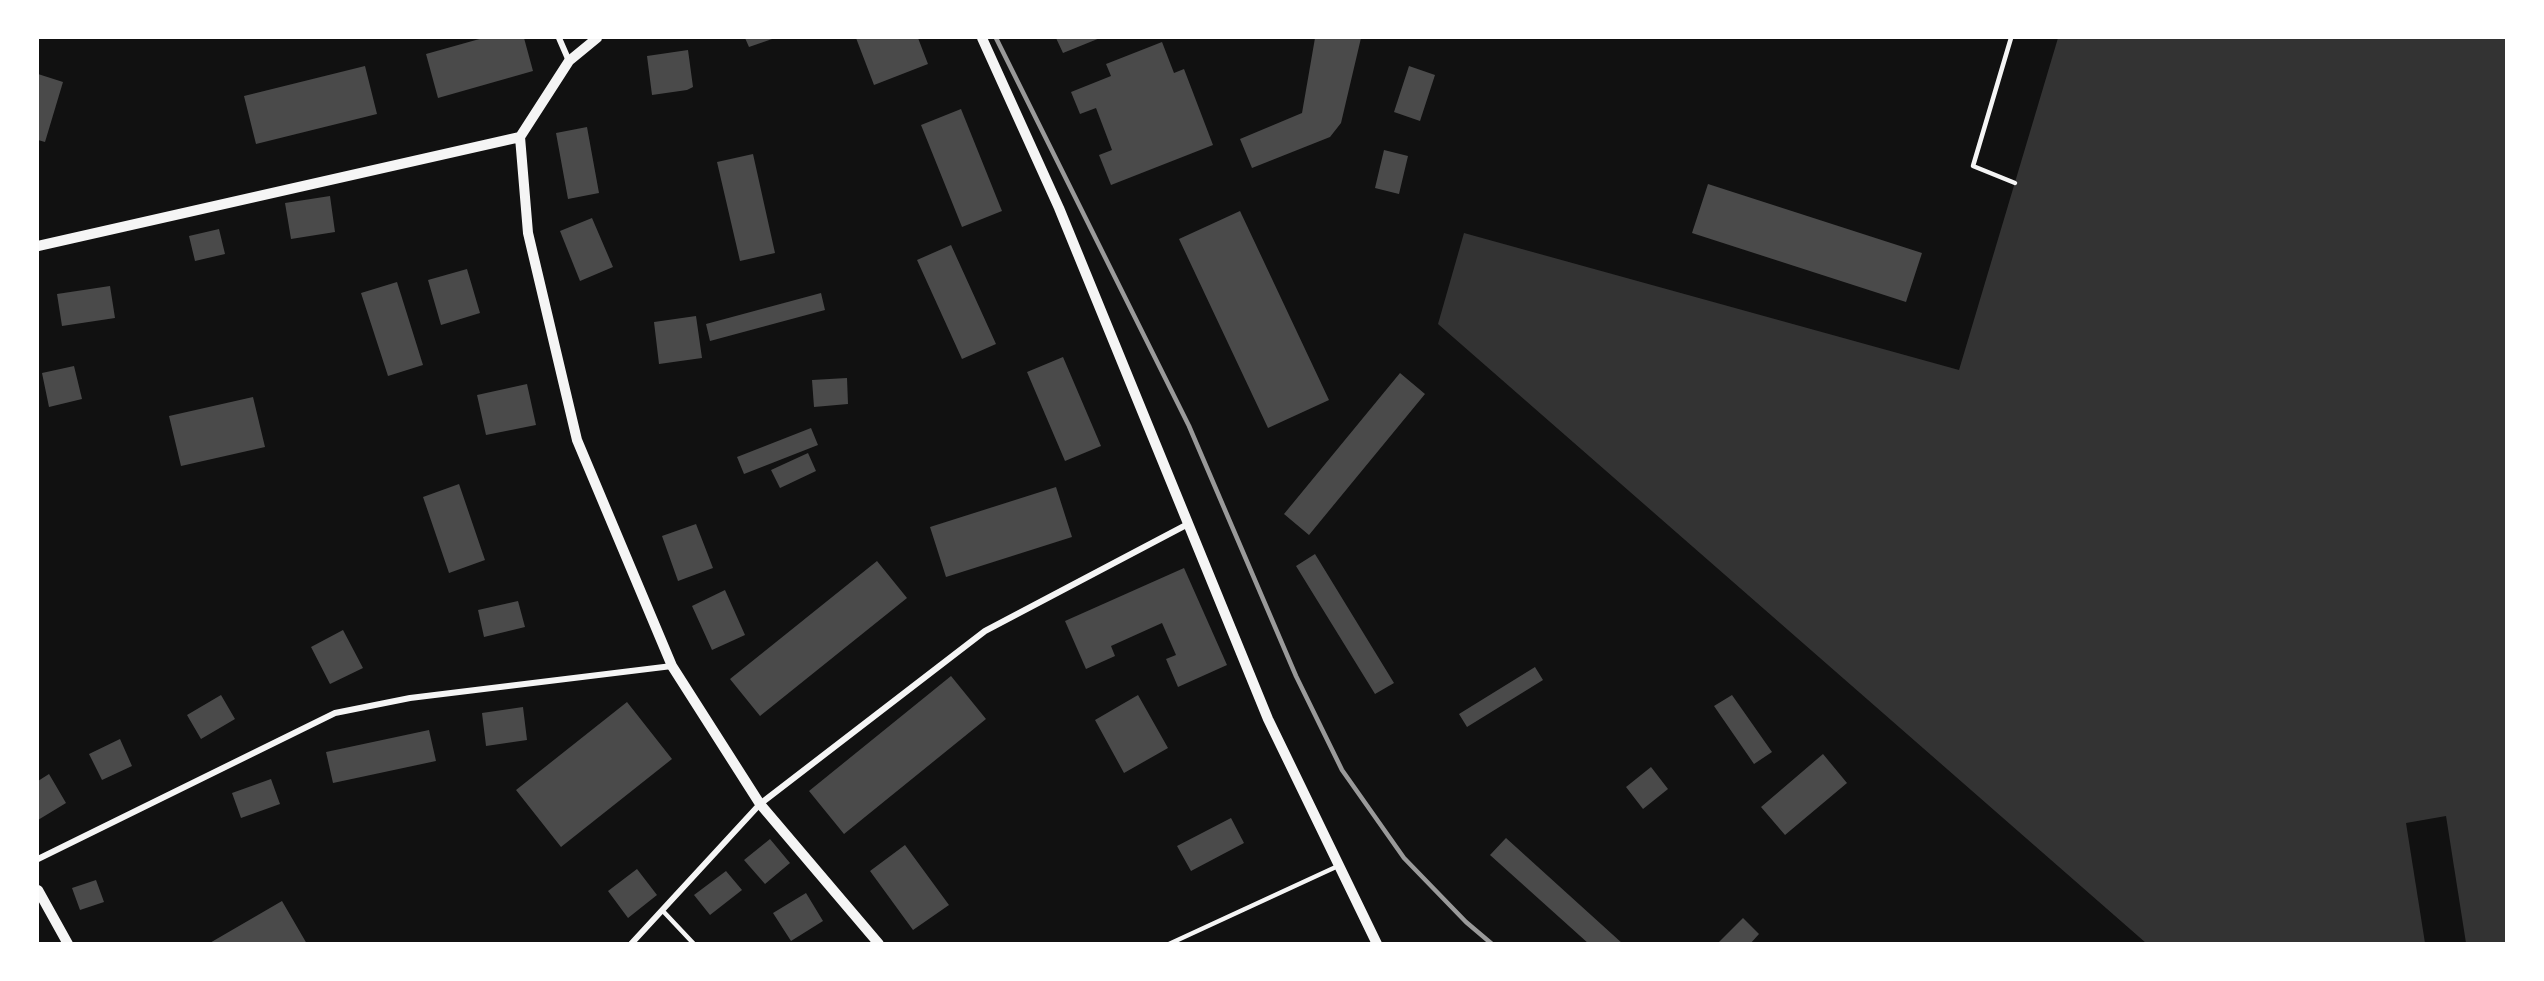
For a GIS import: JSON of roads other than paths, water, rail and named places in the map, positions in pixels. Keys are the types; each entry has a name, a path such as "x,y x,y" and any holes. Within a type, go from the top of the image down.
{"street":[{"path":"560,38 570,61"},
{"path":"597,38 570,61 520,137 528,233 577,440 672,666 760,804 879,944"},
{"path":"982,38 1059,208 1268,719 1377,944"},
{"path":"38,246 520,137"},
{"path":"631,944 760,804 984,631 1188,524"},
{"path":"38,859 335,712 410,698 672,666"},
{"path":"38,890 68,944"}],"lane":[{"path":"2010,38 1973,166 2016,183"},
{"path":"1169,944 1339,866"},
{"path":"662,910 694,944"}],"railway":[{"path":"996,38 1189,426 1296,676 1342,770 1404,858 1466,922 1492,944"}]}
